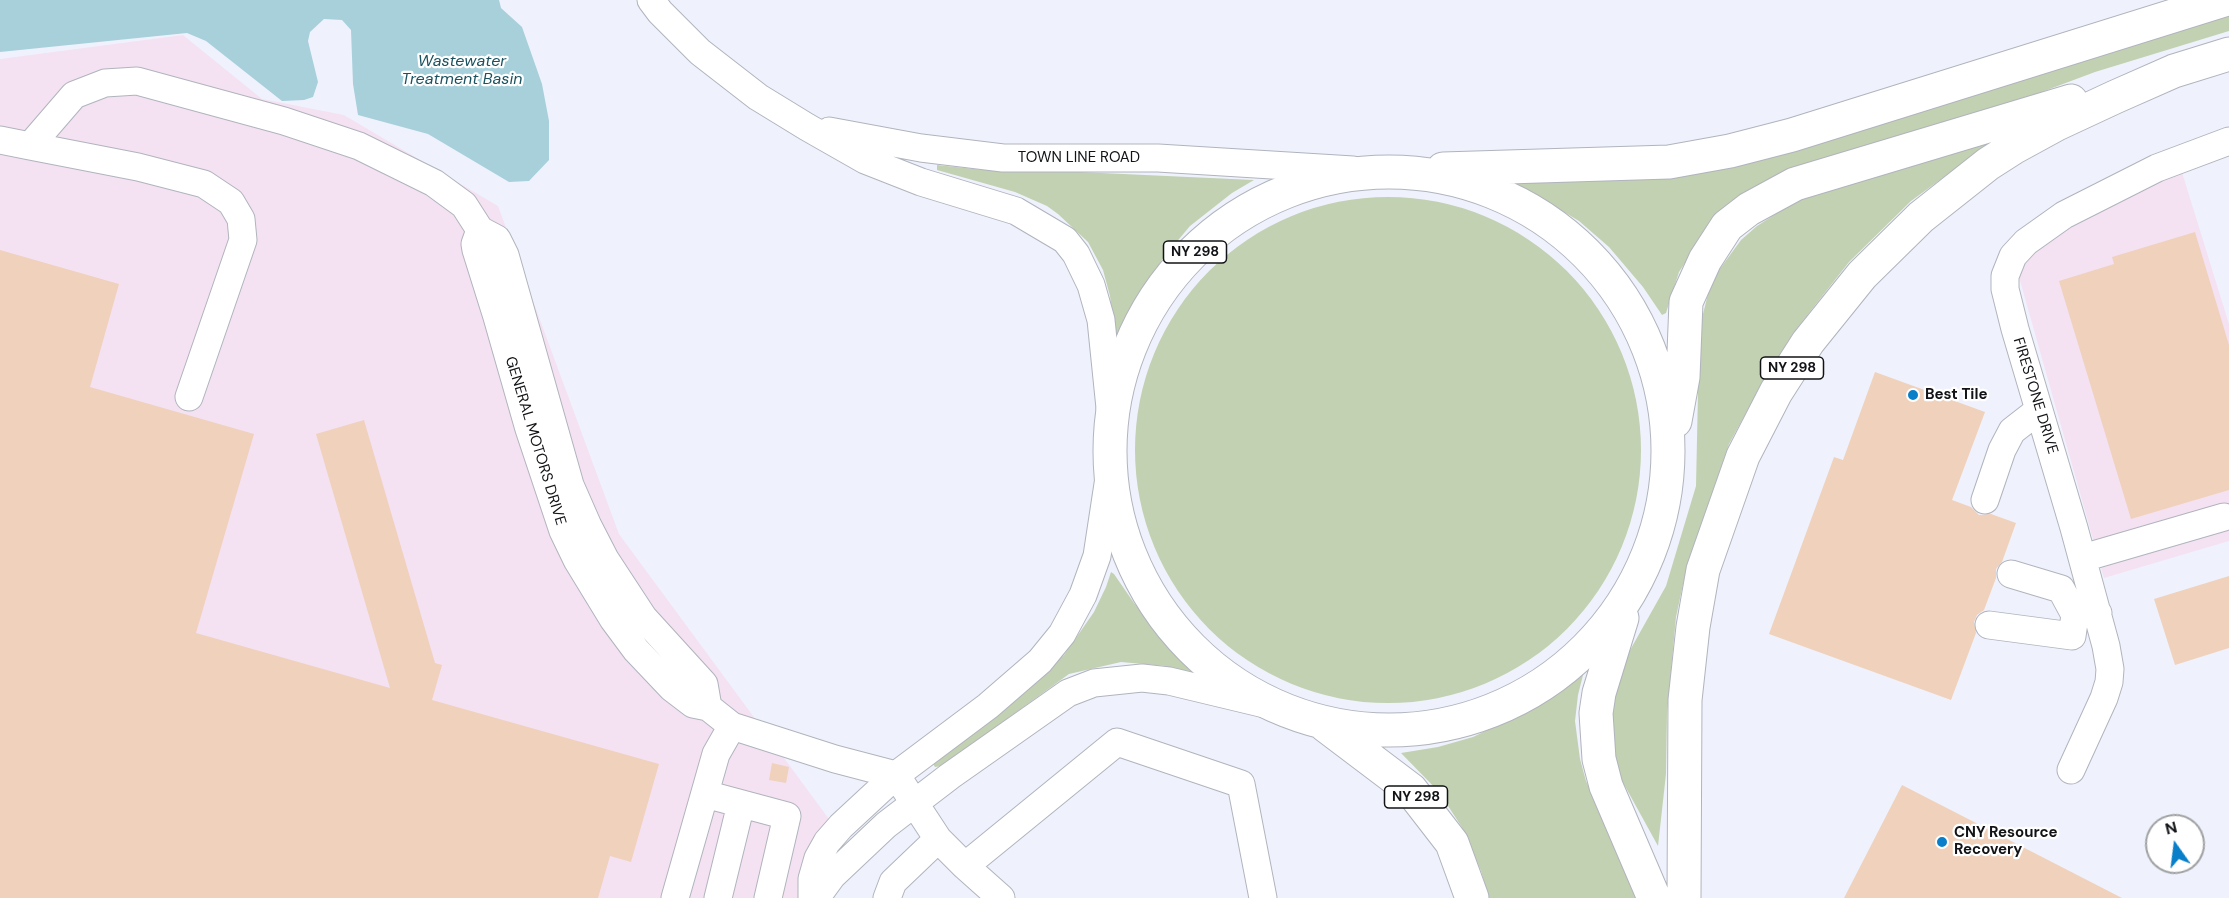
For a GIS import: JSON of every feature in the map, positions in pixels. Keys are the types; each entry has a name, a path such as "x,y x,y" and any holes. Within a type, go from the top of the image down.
{"main road":[{"name":"NY 298","path":"1472,898 1452,843 1411,790 1325,725 1269,705 1233,680 1186,641 1156,599 1122,532 1110,471 1110,408 1136,334 1156,297 1180,267 1212,235 1268,201 1287,192 1353,170 1669,162 1730,152 1792,135 2224,0"},
{"name":"NY 298","path":"1670,447 1683,377 1686,302 1705,260 1727,226 1749,209 1795,184 2229,54"},
{"name":"NY 298","path":"1684,898 1684,700 1703,570 1743,456 1776,392 1808,342 1862,275 1921,217 2013,147 2057,124 2174,71"},
{"path":"1417,170 1492,194 1509,202 1535,215 1580,248 1618,291 1637,321 1662,386 1670,447 1661,522 1629,596 1599,693 1596,712 1599,759 1606,786 1654,898"},
{"path":"1325,725 1385,729 1450,723 1483,714 1534,690 1562,671 1590,646 1629,596"}],"street":[{"name":"TOWN LINE ROAD","path":"651,0 700,52 758,97 807,127 865,160 921,182 1016,211 1065,240 1076,254 1091,285 1101,320 1110,408"},
{"name":"GENERAL MOTORS DRIVE","path":"30,146 75,95 105,83 137,81 284,121 359,146 434,183 464,205 480,230 496,239 505,255 570,485 588,526 605,559 643,617 704,684 708,707 732,726 835,759 896,775"},
{"name":"TOWN LINE ROAD","path":"807,127 921,148 1003,158 1158,158 1353,170"},
{"path":"0,140 138,167 204,184 231,202 241,219 243,240 189,397"},
{"name":"FIRESTONE DRIVE","path":"2071,770 2104,698 2110,669 2106,646 2086,614 2083,558 2005,289 2005,276 2013,256 2026,242 2064,215 2157,168 2229,141"},
{"path":"1985,500 2002,450 2012,431 2039,410"},
{"path":"814,898 812,879 818,858 841,826 896,775 997,698 1040,661 1062,634 1083,595 1097,556 1110,471"},
{"path":"2083,558 2224,517"},
{"path":"1989,625 2072,636 2086,614 2061,589 2011,574"},
{"path":"814,898 832,876 886,825 950,776 1068,693 1094,683 1142,678 1169,681 1269,705"},
{"path":"675,898 716,754 732,726"},
{"path":"965,866 1117,742 1241,784 1263,898"},
{"path":"896,775 938,839 1001,898"},
{"path":"705,794 787,816 768,898"},
{"path":"718,898 741,804"},
{"path":"887,898 893,882 938,839"}],"shaded area":[{"path":"183,35 262,99 344,115 498,206 619,534 843,838 829,898 0,898 0,59"},
{"path":"2181,169 2229,324 2229,541 2104,578 2017,270 2031,247"}],"green space":[{"path":"2229,11 2229,31 2095,72 1967,120 1694,249 1679,272 1666,313 1662,315 1643,287 1609,247 1579,221 1529,191 1495,177 1588,178"},
{"path":"2000,136 1911,201 1849,262 1794,332 1729,444 1685,575 1676,617 1667,714 1666,774 1658,846 1615,768 1607,727 1615,677 1666,586 1696,486 1697,352 1709,290 1719,270 1741,240 1757,226 1800,200"},
{"path":"937,165 984,170 1036,170 1254,180 1232,193 1190,226 1164,257 1140,293 1119,340 1115,334 1110,296 1103,270 1088,242 1047,206 1015,192 937,170"},
{"path":"1388,197 1437,202 1485,217 1528,240 1567,271 1598,310 1621,353 1636,401 1641,450 1636,499 1621,547 1598,590 1567,629 1528,660 1485,683 1437,698 1388,703 1339,698 1291,683 1248,660 1209,629 1178,590 1155,547 1140,499 1135,450 1140,401 1155,353 1178,310 1209,271 1248,240 1291,217 1339,202"},
{"path":"1111,572 1165,639 1201,675 1196,676 1166,666 1121,662 1069,674 942,766 935,767 933,764 964,734 1064,655 1094,612"},
{"path":"1584,671 1575,721 1580,759 1586,781 1623,858 1637,898 1489,898 1481,871 1463,829 1439,792 1401,753 1438,747 1473,737 1543,703"}],"water":[{"name":"Wastewater Treatment Basin","path":"0,0 499,0 501,8 522,27 542,84 549,121 549,160 529,181 509,182 428,134 358,115 353,84 351,30 342,20 324,19 310,32 308,41 318,82 313,97 304,100 282,101 206,41 187,33 0,52"}],"building":[{"path":"2195,232 2229,345 2229,490 2131,519 2059,281 2114,264 2112,257"},
{"path":"0,250 119,284 90,387 254,434 196,633 390,688 316,434 364,420 435,663 442,665 432,700 659,764 631,862 610,856 598,898 0,898"},
{"path":"1875,372 1985,412 1952,500 1971,507 1979,515 1991,514 2016,523 2002,562 1996,569 1996,578 1984,610 1977,615 1974,622 1976,633 1951,700 1769,634 1834,457 1843,460"},
{"path":"2229,576 2229,648 2175,665 2154,599"},
{"path":"772,763 789,767 786,783 769,780"},
{"name":"CNY Resource Recovery","path":"1902,785 2122,898 1844,898"}],"place":[{"name":"Best Tile","path":"1913,395"},
{"name":"CNY Resource Recovery","path":"1942,842"}]}
